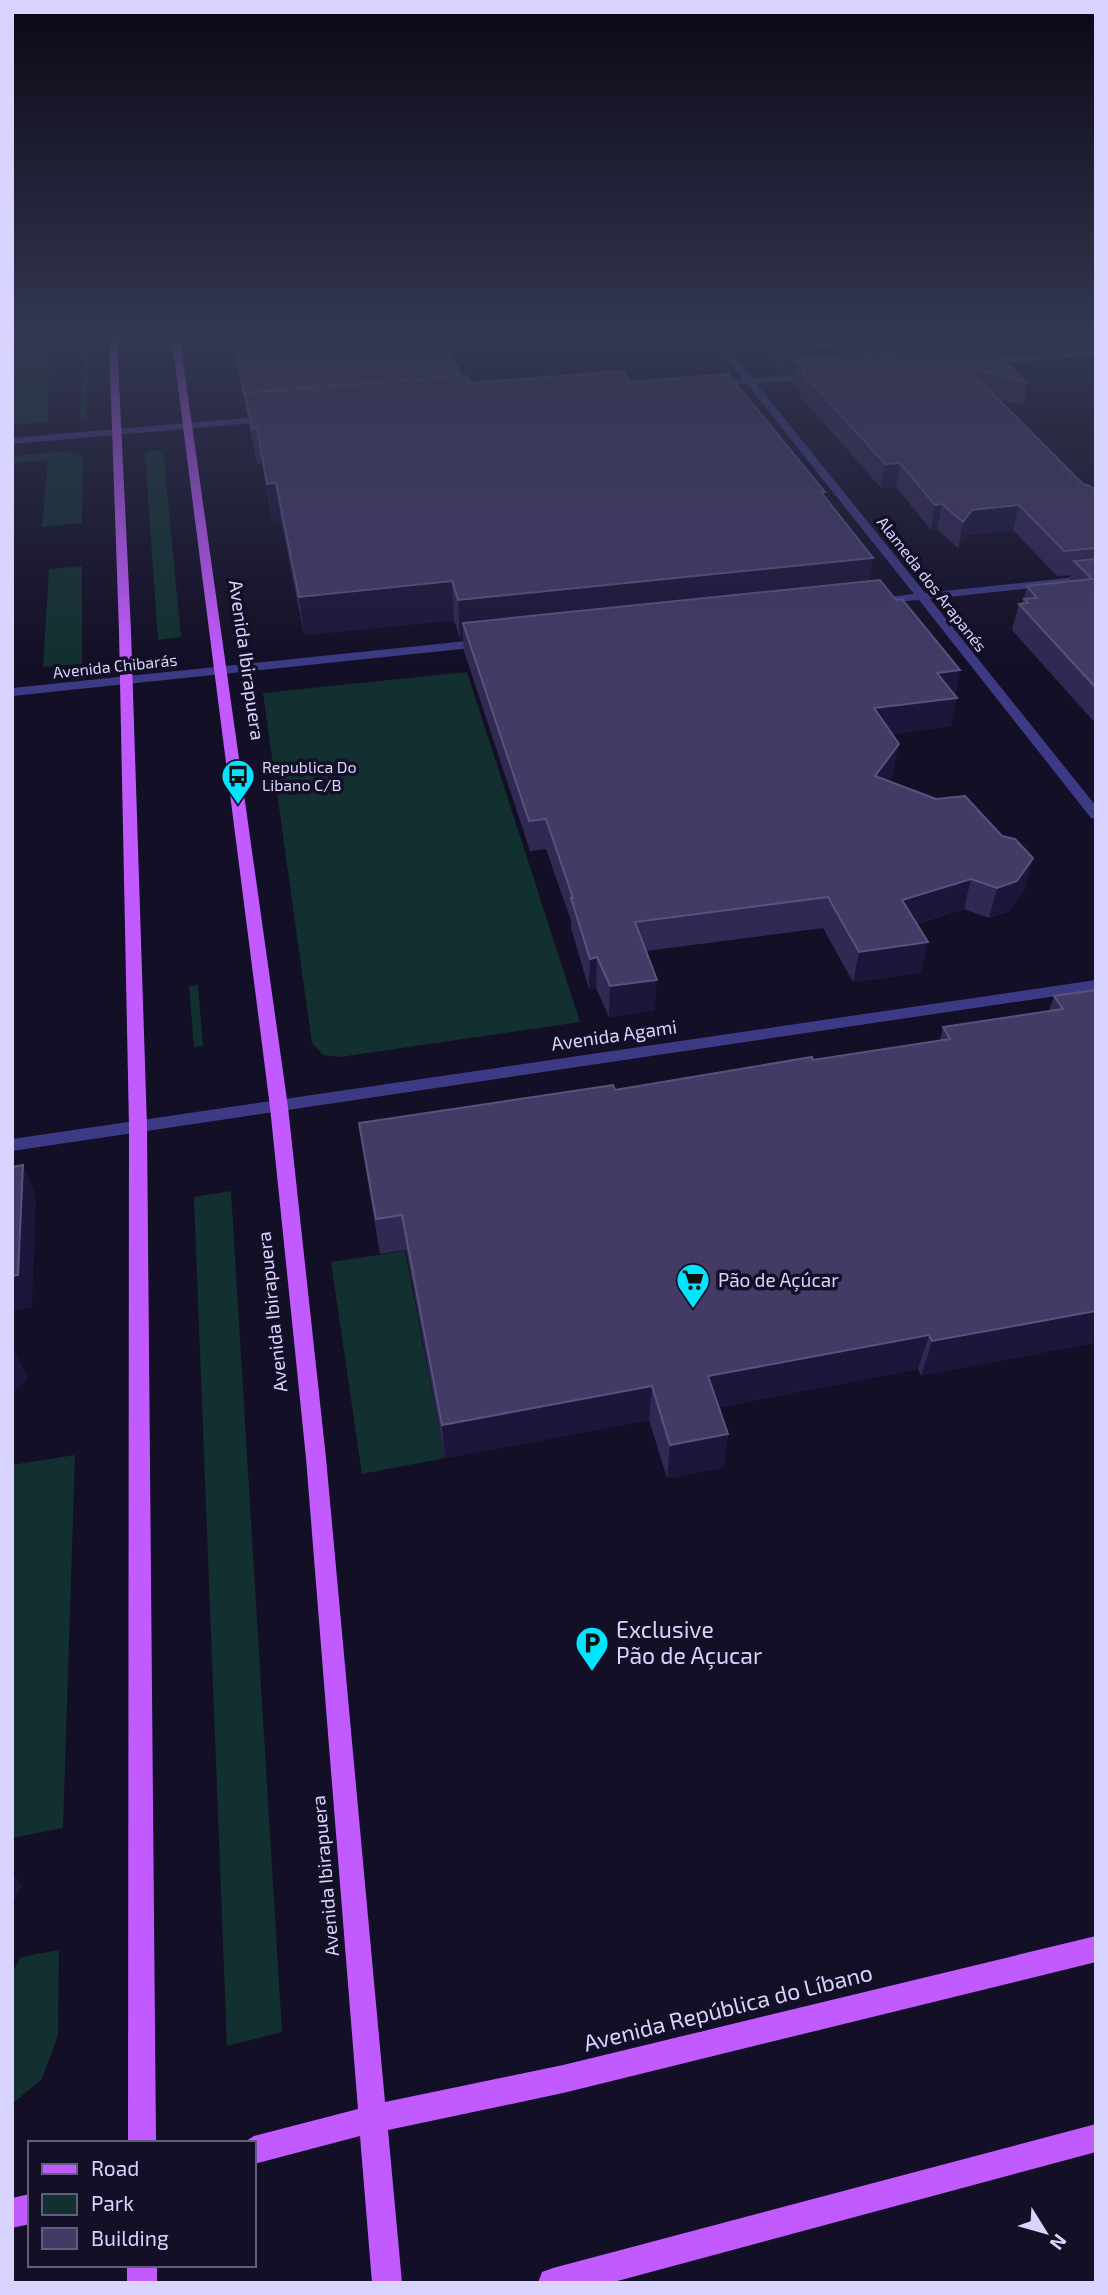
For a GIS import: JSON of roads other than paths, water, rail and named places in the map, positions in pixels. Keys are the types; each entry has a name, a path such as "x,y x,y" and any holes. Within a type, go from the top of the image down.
{"main road":[{"path":"117,447 138,1127 142,2141"},
{"name":"Avenida Ibirapuera","path":"191,447 279,1107 316,1458 387,2283"},
{"name":"Avenida República do Líbano","path":"256,2149 373,2119 563,2079 1096,1949"},
{"path":"553,2283 1096,2138"}],"street":[{"name":"Alameda dos Arapanés","path":"803,447 1096,815"},
{"path":"861,603 1096,578"},
{"name":"Avenida Chibarás","path":"12,692 501,642"},
{"name":"Avenida Agami","path":"12,1145 1096,985"}],"place":[{"name":"Republica Do Libano C/B","path":"238,806"},
{"name":"Pão de Açúcar","path":"693,1310"},
{"name":"Exclusive Pão de Açucar","path":"592,1673"}]}
